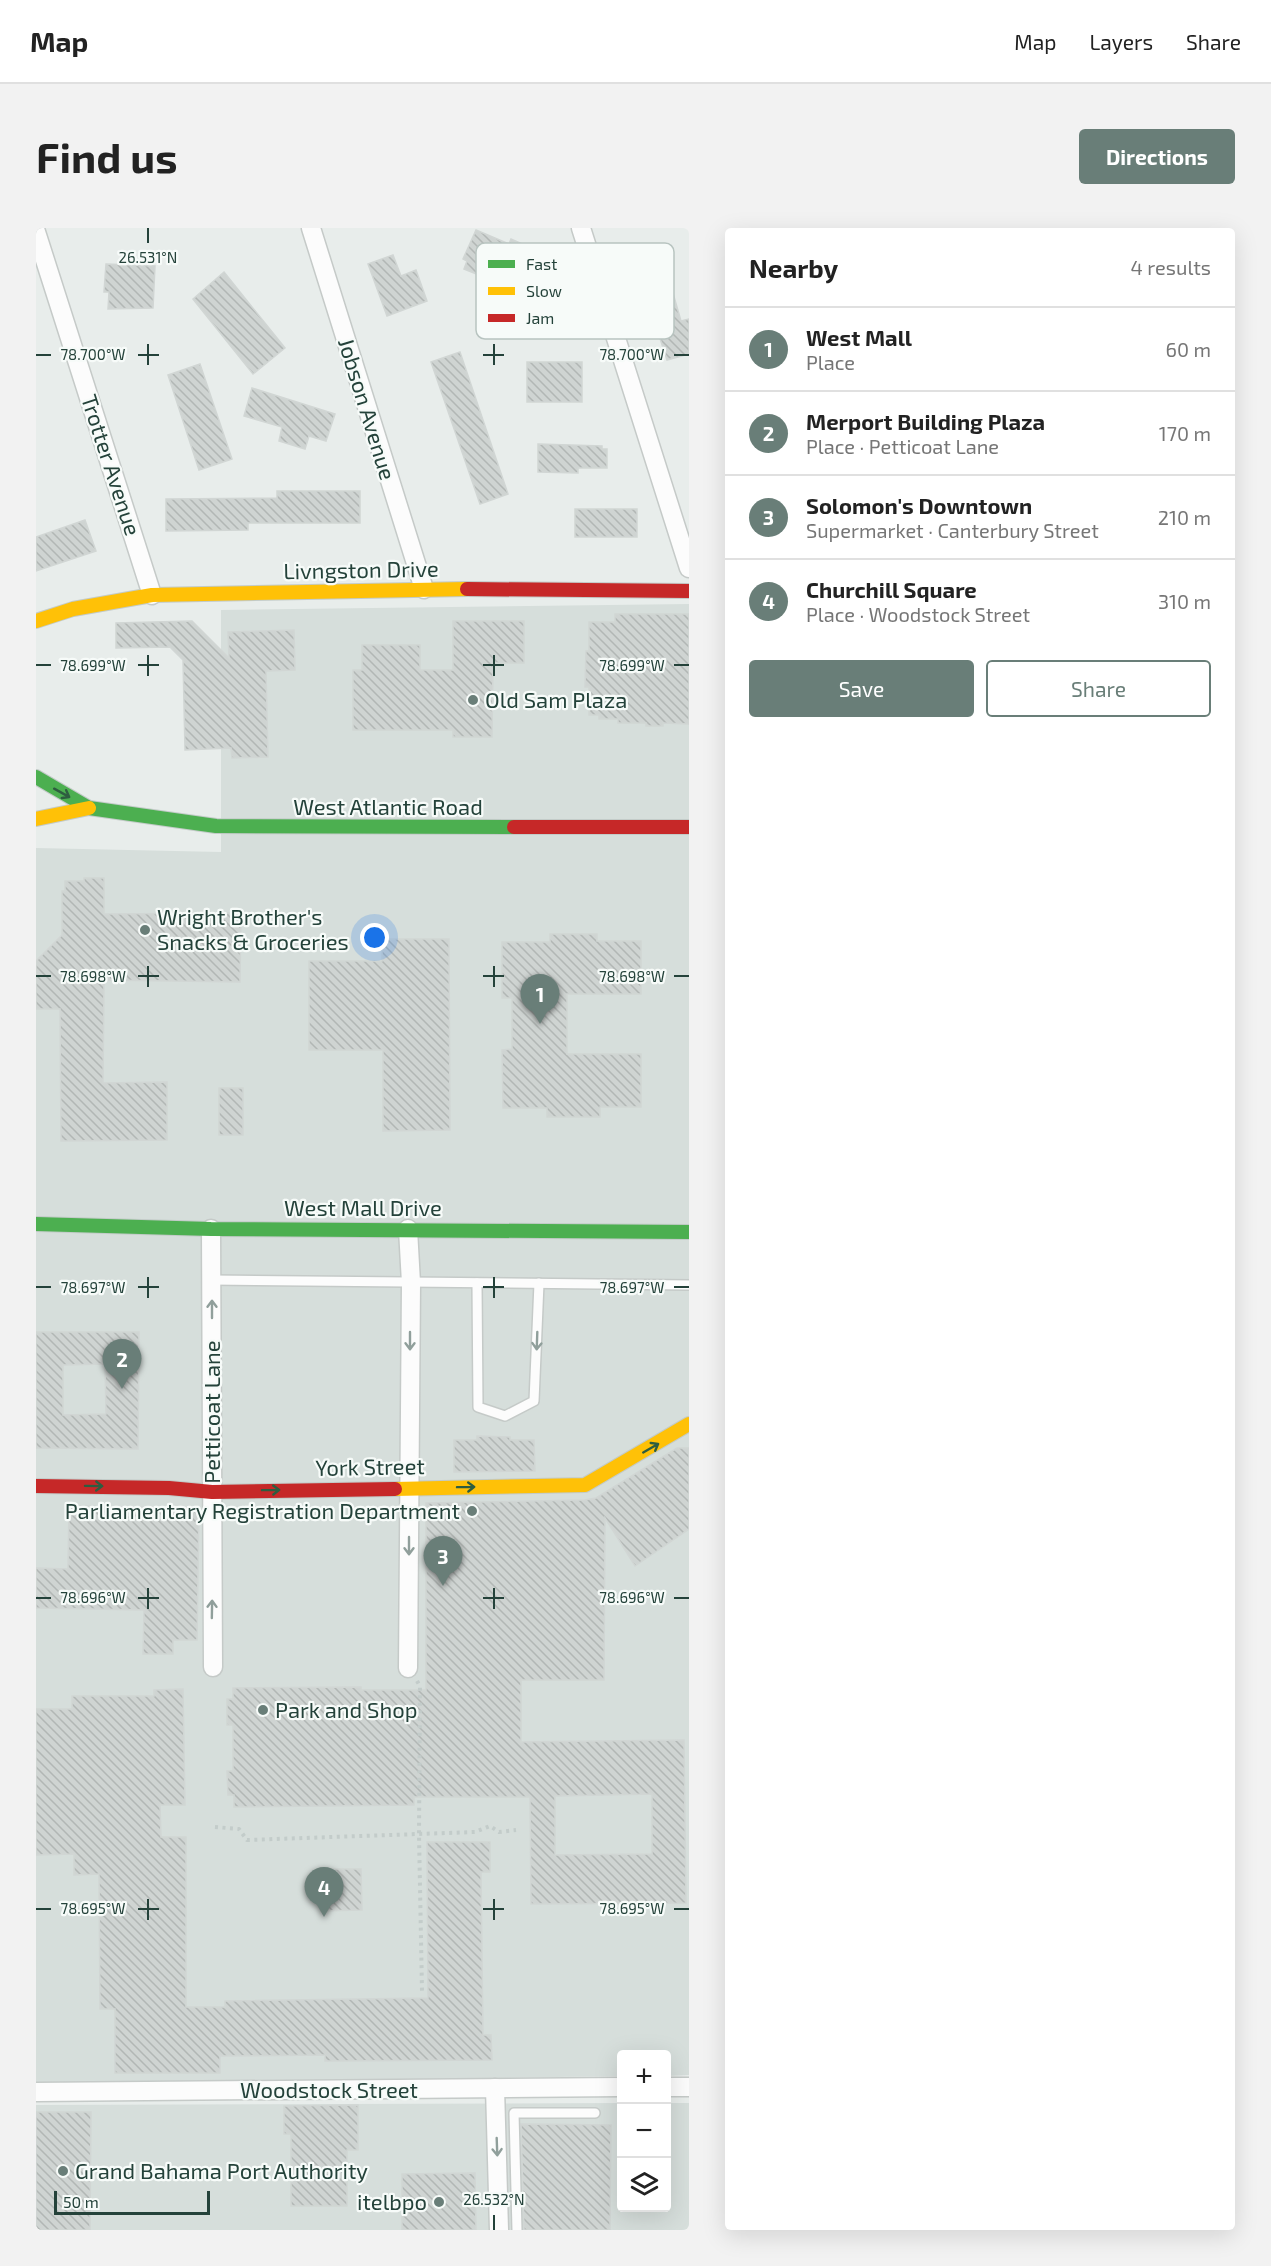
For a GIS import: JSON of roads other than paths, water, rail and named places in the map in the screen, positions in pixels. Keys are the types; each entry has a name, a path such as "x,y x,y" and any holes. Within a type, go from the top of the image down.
{"street":[{"name":"Jobson Avenue","path":"311,228 424,589"},
{"path":"581,228 586,243"},
{"name":"Trotter Avenue","path":"36,232 152,595"},
{"path":"616,339 689,568"},
{"name":"Livngston Drive","path":"36,621 73,609 152,595 424,589 689,591"},
{"name":"West Atlantic Road","path":"36,777 88,808"},
{"name":"West Atlantic Road","path":"36,819 88,808 242,828 689,827"},
{"name":"West Mall Drive","path":"36,1224 211,1229 689,1232"},
{"name":"Petticoat Lane","path":"211,1229 213,1667"},
{"path":"408,1229 411,1283 408,1668"},
{"name":"York Street","path":"36,1486 170,1488 212,1492 585,1485 689,1424"},
{"name":"Woodstock Street","path":"36,2092 617,2087"},
{"path":"671,2087 689,2087"},
{"path":"495,2088 499,2230"}],"lane":[{"path":"212,1280 689,1285"},
{"path":"477,1283 478,1407 505,1416 534,1401 539,1283"},
{"path":"517,2230 514,2113 595,2113"}],"place":[{"name":"Old Sam Plaza","path":"473,700"},
{"name":"Wright Brother's Snacks & Groceries","path":"145,930"},
{"name":"West Mall","path":"540,1024"},
{"name":"Merport Building Plaza","path":"122,1389"},
{"name":"Parliamentary Registration Department","path":"472,1511"},
{"name":"Solomon's Downtown","path":"443,1586"},
{"name":"Park and Shop","path":"263,1710"},
{"name":"Churchill Square","path":"324,1917"},
{"name":"Grand Bahama Port Authority","path":"63,2171"},
{"name":"itelbpo","path":"439,2202"}]}
